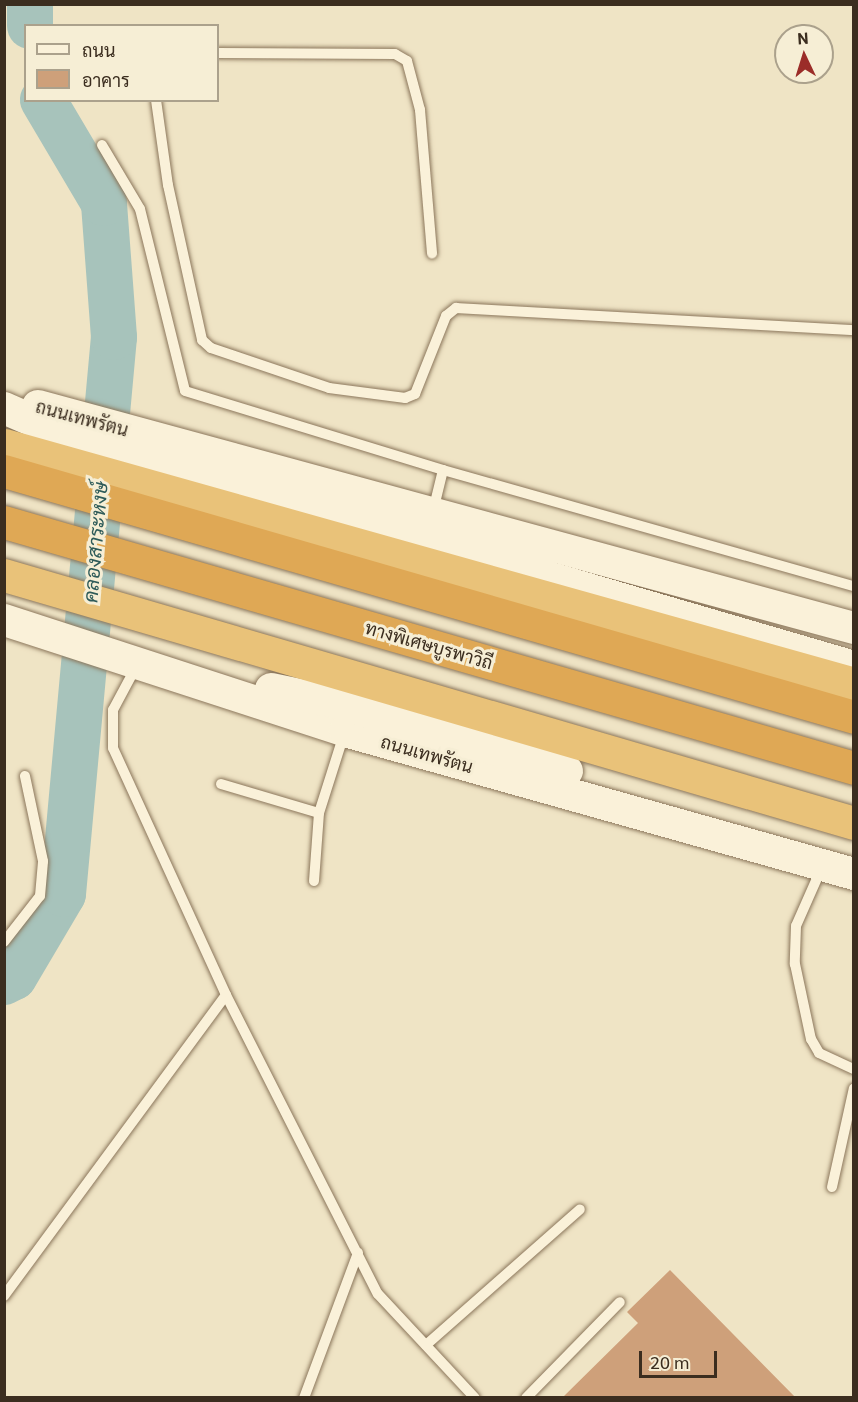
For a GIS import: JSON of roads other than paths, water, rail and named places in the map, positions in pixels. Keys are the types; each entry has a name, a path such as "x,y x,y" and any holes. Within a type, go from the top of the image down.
{"highway":[{"name":"ถนนเทพรัตน","path":"4,446 78,441 854,684"},
{"path":"4,471 854,717"},
{"name":"ทางพิเศษบูรพาวิถี","path":"4,522 854,768"},
{"path":"4,575 124,608 854,823"}],"main road":[{"name":"ถนนเทพรัตน","path":"4,398 78,441 127,455 432,511 854,628"},
{"path":"4,408 78,441"},
{"path":"127,455 362,526 854,667"},
{"name":"ถนนเทพรัตน","path":"4,620 345,731 854,874"},
{"path":"122,658 334,702 854,856"}],"lane":[{"path":"219,53 395,54 407,61 420,110 432,253"},
{"path":"156,102 168,185 202,340 211,348 329,388 405,398 415,394 446,316 456,308 854,330"},
{"path":"102,145 140,209 185,391 443,470 854,586"},
{"path":"432,511 443,470"},
{"path":"122,658 112,710 114,748 226,994 378,1294 475,1398"},
{"path":"314,881 320,813 345,731"},
{"path":"4,942 40,896 43,861 25,776"},
{"path":"221,784 320,813"},
{"path":"823,865 796,926 795,964 811,1039 819,1053 854,1069"},
{"path":"4,1296 226,994"},
{"path":"832,1187 854,1088"},
{"path":"426,1345 580,1209"},
{"path":"304,1398 358,1253"},
{"path":"526,1398 620,1302"}],"waterway":[{"name":"คลองสาระหงษ์","path":"30,4 30,24"},
{"name":"คลองสาระหงษ์","path":"4,982 14,977 63,894 114,337 104,203 44,102"}]}
